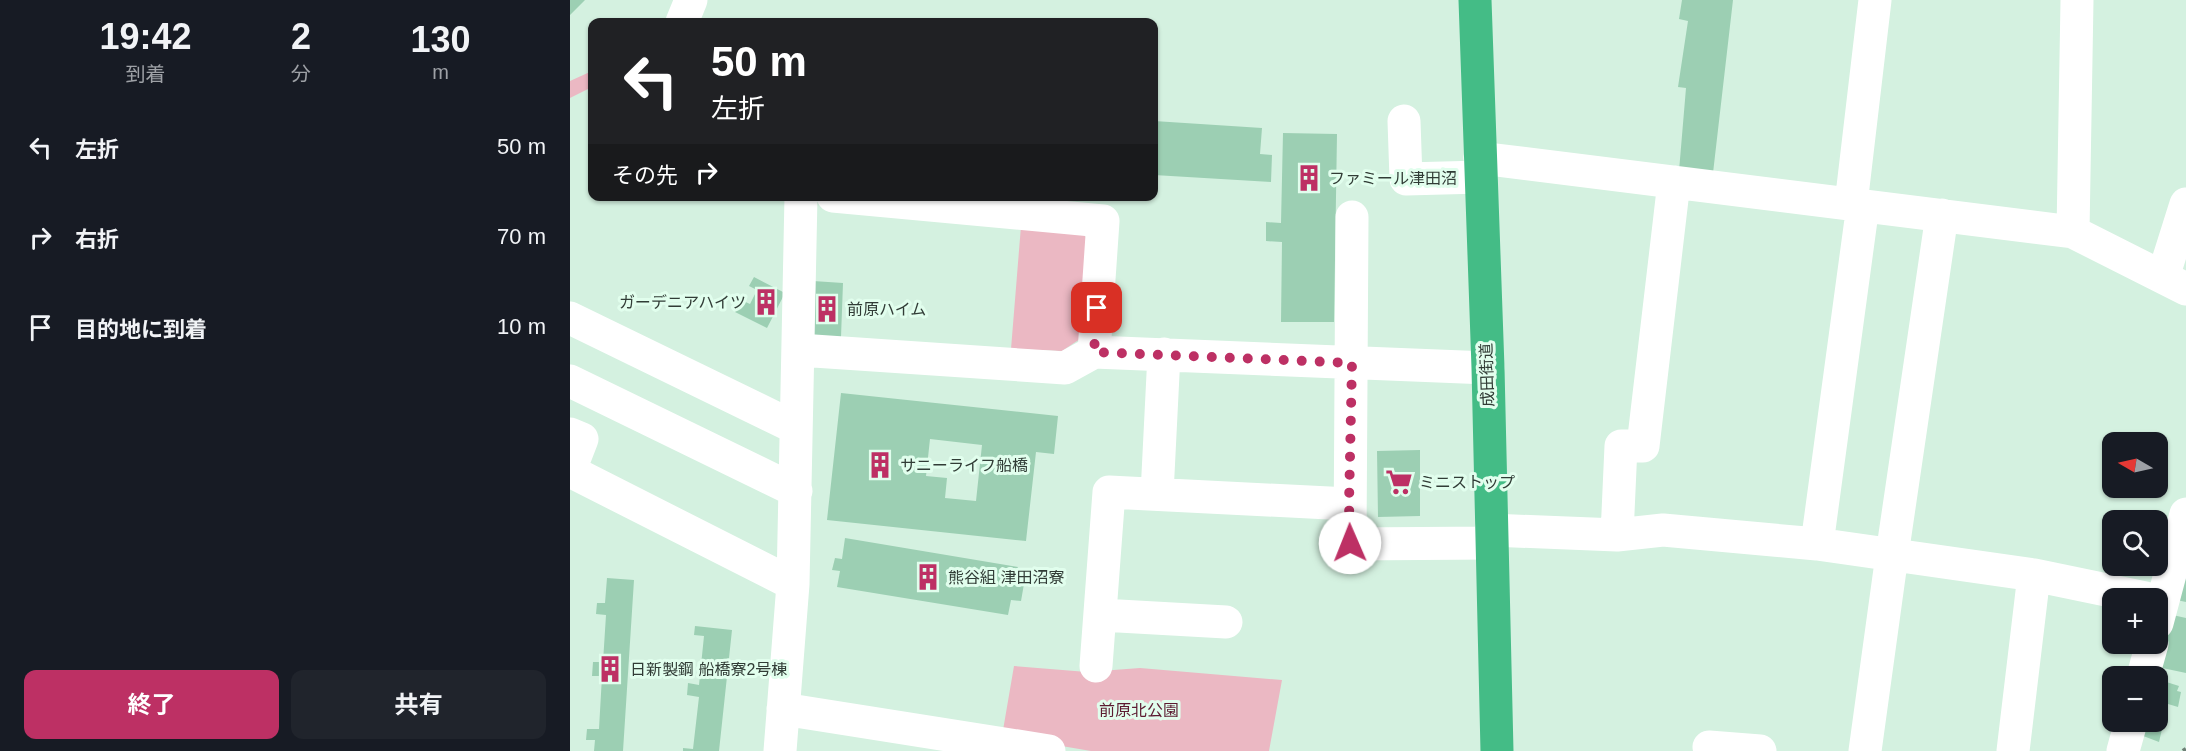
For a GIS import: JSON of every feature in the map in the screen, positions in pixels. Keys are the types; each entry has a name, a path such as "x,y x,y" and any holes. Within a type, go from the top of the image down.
{"highway":[{"name":"成田街道","path":"1475,0 1488,368 1497,751"}],"street":[{"path":"684,18 691,0"},
{"path":"1817,544 1857,205 1875,0"},
{"path":"2073,232 2077,0"},
{"path":"1404,121 1406,180 1480,168 1674,182 2073,232 2175,283 2180,199"},
{"path":"1617,535 1621,447 1643,446 1674,182"},
{"path":"780,751 793,584 801,201"},
{"path":"887,201 1103,221 1094,352"},
{"path":"1865,751 1942,215"},
{"path":"1352,217 1350,543 1491,536 1617,535 1663,530 1817,544 2034,575 2102,592"},
{"path":"570,318 796,428"},
{"path":"799,350 1065,368 1094,352 1488,368"},
{"path":"1157,494 1164,354"},
{"path":"570,381 796,491"},
{"path":"570,434 582,439 570,471 793,584"},
{"path":"1096,666 1109,492 1349,504"},
{"path":"2166,588 2186,514"},
{"path":"2013,751 2034,575"},
{"path":"1101,615 1226,622"},
{"path":"783,709 1003,747 1048,751"},
{"path":"2123,751 2128,732"},
{"path":"1709,747 1761,751"}],"green space":[{"path":"588,73 588,89 570,98 570,81"},
{"path":"1021,226 1079,229 1090,242 1083,337 1062,351 1011,349"},
{"name":"前原北公園","path":"1014,666 1087,672 1140,668 1282,680 1269,751 1091,751 1002,736"}],"building":[{"path":"570,0 585,0 570,15"},
{"path":"1682,0 1733,0 1713,173 1679,171 1686,88 1678,87 1688,21 1679,19"},
{"path":"1158,121 1262,128 1260,154 1272,155 1271,182 1158,175"},
{"name":"ファミール津田沼","path":"1283,133 1337,134 1334,322 1281,322 1282,242 1266,241 1266,222 1281,223"},
{"name":"ガーデニアハイツ","path":"754,277 785,293 767,328 735,312 741,300 750,304 757,290 749,286"},
{"name":"前原ハイム","path":"813,281 843,283 841,337 811,336"},
{"name":"サニーライフ船橋","path":"841,393 1058,416 1054,454 1036,452 1026,541 827,520","holes":["930,439 982,445 976,501 945,498 947,478 926,476"]},
{"path":"1420,450 1420,516 1378,517 1377,451"},
{"name":"熊谷組 津田沼寮","path":"845,538 1018,567 1016,583 1024,584 1021,601 1011,600 1008,615 837,587 840,571 832,570 835,558 842,559"},
{"path":"2186,555 2186,602 2172,599"},
{"name":"日新製鋼 船橋寮2号棟","path":"607,578 634,580 623,751 594,751 595,740 586,740 587,729 599,729 602,676 592,676 593,662 603,662 606,615 596,614 597,603 605,603"},
{"path":"2168,614 2186,618 2186,673 2168,669 2168,666 2153,666 2156,654 2168,654"},
{"path":"695,626 732,630 719,751 683,751 683,748 693,749 699,697 687,695 688,683 699,685 704,636 694,635"},
{"path":"2168,682 2179,686 2177,691 2181,692 2178,707 2168,704"},
{"path":"2138,732 2161,732 2159,742 2138,734"}],"place":[{"name":"ファミール津田沼","path":"1309,178"},
{"name":"ガーデニアハイツ","path":"766,302"},
{"name":"前原ハイム","path":"827,309"},
{"name":"サニーライフ船橋","path":"880,465"},
{"name":"ミニストップ","path":"1399,482"},
{"name":"熊谷組 津田沼寮","path":"928,577"},
{"name":"日新製鋼 船橋寮2号棟","path":"610,669"}],"route":[{"path":"1097,308 1094,352 1352,363 1350,543"}]}
